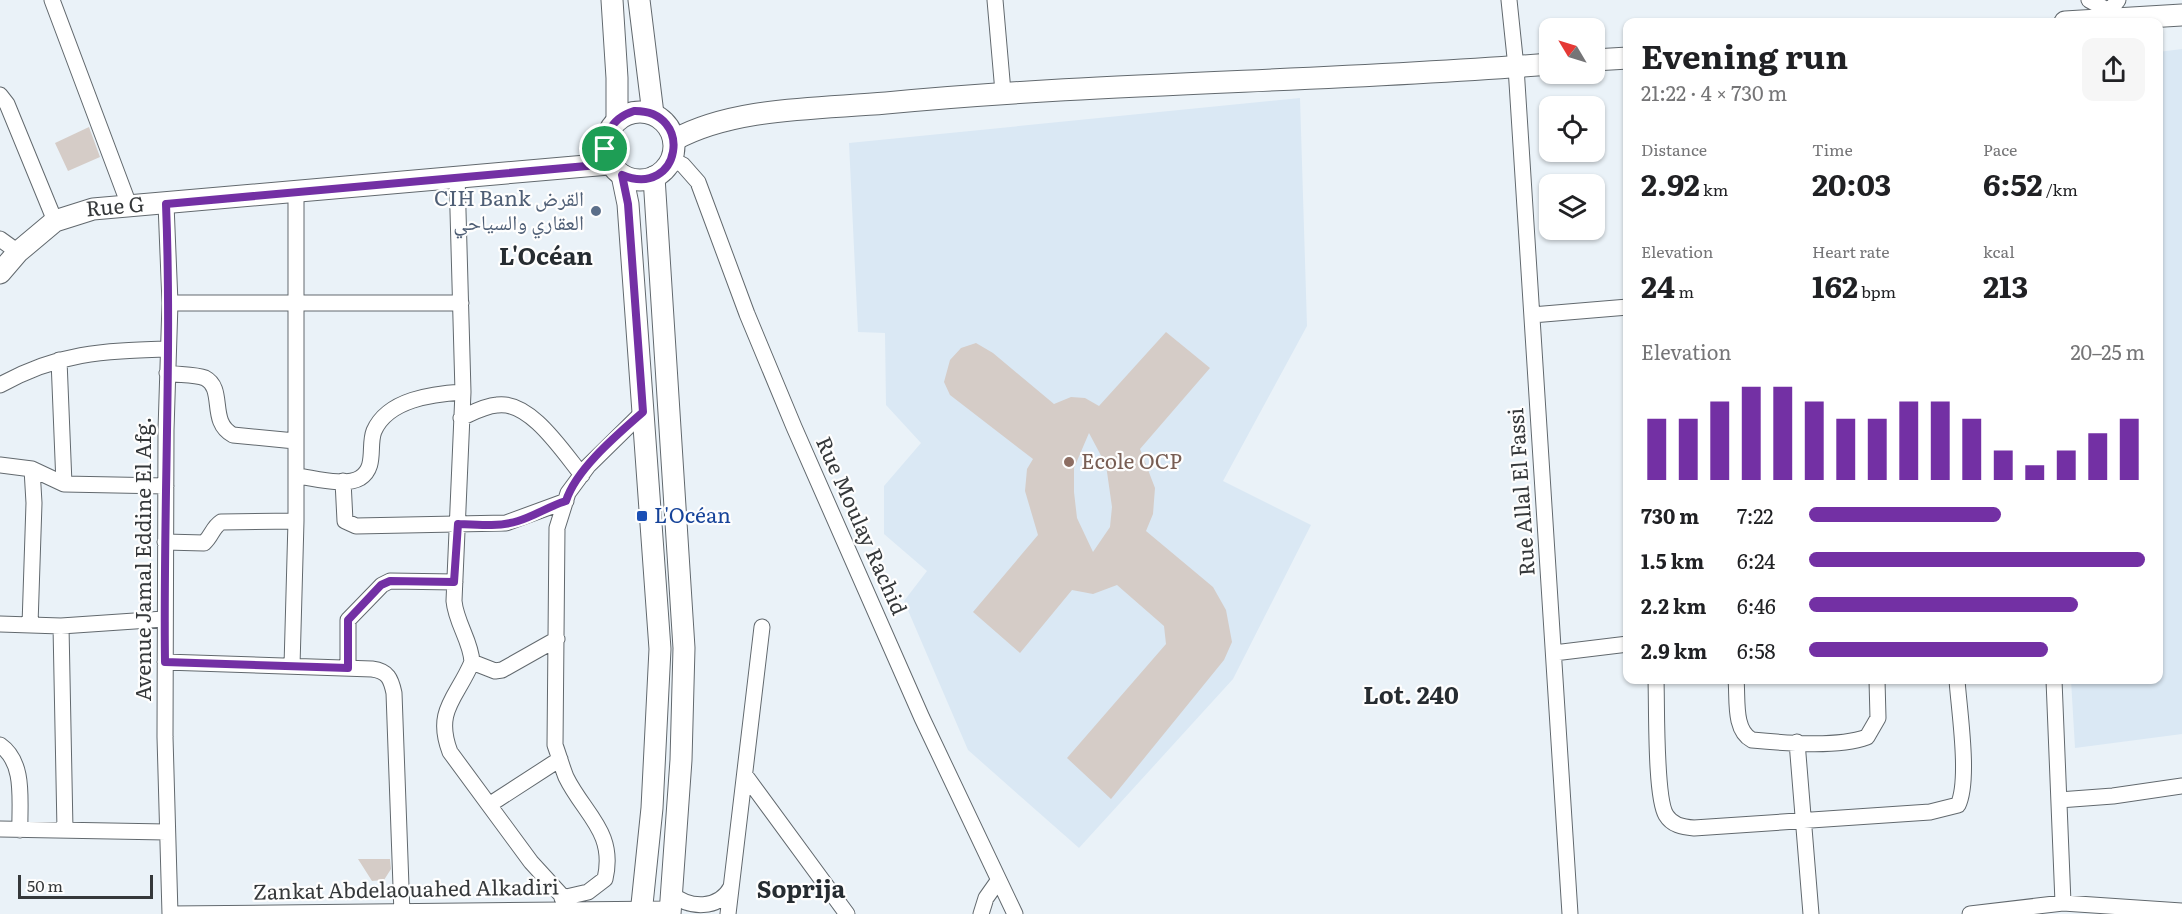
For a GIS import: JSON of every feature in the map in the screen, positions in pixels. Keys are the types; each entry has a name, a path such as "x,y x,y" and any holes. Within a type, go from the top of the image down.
{"main road":[{"path":"612,0 617,120"},
{"path":"639,0 653,114"},
{"path":"2080,18 2110,10 2182,15"},
{"path":"1605,59 1623,57"},
{"path":"670,905 681,760 684,648 654,177 673,150 696,128 747,116 1003,92 1539,65"},
{"path":"641,911 652,808 660,649 628,204 605,149 606,138 617,120 634,111 653,114 667,124 673,150"},
{"name":"Rue G","path":"0,273 18,252 55,221 93,209 457,176 615,169"},
{"path":"615,169 643,180 654,177"}],"street":[{"path":"52,0 129,206"},
{"path":"994,0 1003,92"},
{"name":"Rue Allal El Fassi","path":"1509,0 1516,67 1570,914"},
{"path":"2089,0 2110,10"},
{"path":"0,95 7,104 55,221"},
{"name":"Rue Moulay Rachid","path":"673,150 698,182 747,314 794,428 922,718 1015,914"},
{"path":"457,176 463,392 454,582 455,613 472,653 472,662 446,713 442,731 450,752 531,862 574,909"},
{"path":"292,666 297,476 295,441 296,190"},
{"name":"Avenue Jamal Eddine El Afg.","path":"166,204 170,303 164,619 166,832 170,914"},
{"path":"0,238 18,252"},
{"path":"170,303 461,303"},
{"path":"1532,315 1623,307"},
{"path":"0,385 59,360 97,351 168,348"},
{"path":"59,360 64,484"},
{"path":"167,374 204,378 211,384 220,423 225,431 233,435 295,441"},
{"path":"297,476 343,481 359,479 368,471 374,432 382,421 399,407 424,395 463,392"},
{"path":"461,418 497,404 511,405 543,426 582,475"},
{"path":"562,898 588,892 605,879 609,863 604,839 595,817 567,778 555,745 557,528 566,501 582,475 618,434 643,412"},
{"path":"0,465 32,469 64,484 166,486"},
{"path":"30,625 34,503 32,469"},
{"path":"343,481 344,515 345,521 350,525 485,526 520,520 566,501"},
{"path":"165,542 204,543 211,537 214,527 221,522 296,521"},
{"path":"348,668 348,620 381,585 390,581 454,582"},
{"path":"0,624 61,626 164,619"},
{"path":"61,626 65,830"},
{"path":"728,914 762,627"},
{"path":"472,662 495,671 502,670 557,639"},
{"path":"1554,653 1623,645"},
{"path":"165,662 380,670 392,681 402,912"},
{"path":"1656,684 1660,799 1671,821 1681,826 1694,828 1930,812 1947,810 1958,805 1963,795 1958,684"},
{"path":"1737,684 1741,732 1746,737 1752,740 1797,742 1856,742 1867,738 1878,718 1877,684"},
{"path":"2054,684 2063,903"},
{"path":"1797,742 1811,914"},
{"path":"0,745 14,760 19,775 20,830"},
{"path":"489,805 560,759"},
{"path":"745,775 847,914"},
{"path":"2059,800 2113,796 2182,786"},
{"path":"0,829 166,832"},
{"path":"981,914 986,898 998,881"},
{"path":"670,905 700,905 720,900 731,887"},
{"path":"1970,914 2063,903 2182,911"},
{"name":"Zankat Abdelaouahed Alkadiri","path":"170,914 574,909 641,911 670,905"}],"shaded area":[{"path":"2182,49 2182,734 2075,748 2071,684 2163,684 2163,51"},
{"name":"Ecole OCP","path":"1300,98 1307,326 1223,481 1311,525 1233,679 1079,848 968,750 904,601 927,571 884,534 884,486 921,443 886,405 885,333 858,332 849,143"}],"building":[{"path":"89,127 100,157 68,171 55,143"},
{"path":"1166,332 1210,368 1140,449 1155,488 1153,514 1146,531 1213,587 1226,610 1232,642 1224,660 1111,799 1067,758 1166,644 1164,626 1117,585 1093,594 1072,590 1020,653 973,612 1038,535 1025,491 1027,469 1033,459 950,395 944,382 950,360 961,348 976,343 993,353 1054,404 1071,397 1085,398 1099,406","holes":["1089,433 1106,465 1112,507 1110,527 1093,552 1077,518 1074,492 1074,468"]},
{"path":"358,859 390,859 391,869 384,880 372,881"}],"place":[{"name":"CIH Bank القرض العقاري والسياحي","path":"596,211"},
{"name":"Ecole OCP","path":"1069,462"},
{"name":"L'Océan","path":"642,516"}],"district":[{"name":"L'Océan","path":"546,257"},
{"name":"Lot. 240","path":"1411,696"},
{"name":"Soprija","path":"801,890"}],"route":[{"path":"634,111 644,111 661,118 667,124 674,140 671,159 661,173 643,180 622,175 628,204 643,412 618,434 588,466 568,493 566,501 520,520 506,523 485,526 458,524 454,582 390,581 381,585 366,603 353,612 348,620 346,641 348,668 165,662 166,430 170,303 166,204 296,190 609,164 605,149 610,128 625,114 634,111"}]}
